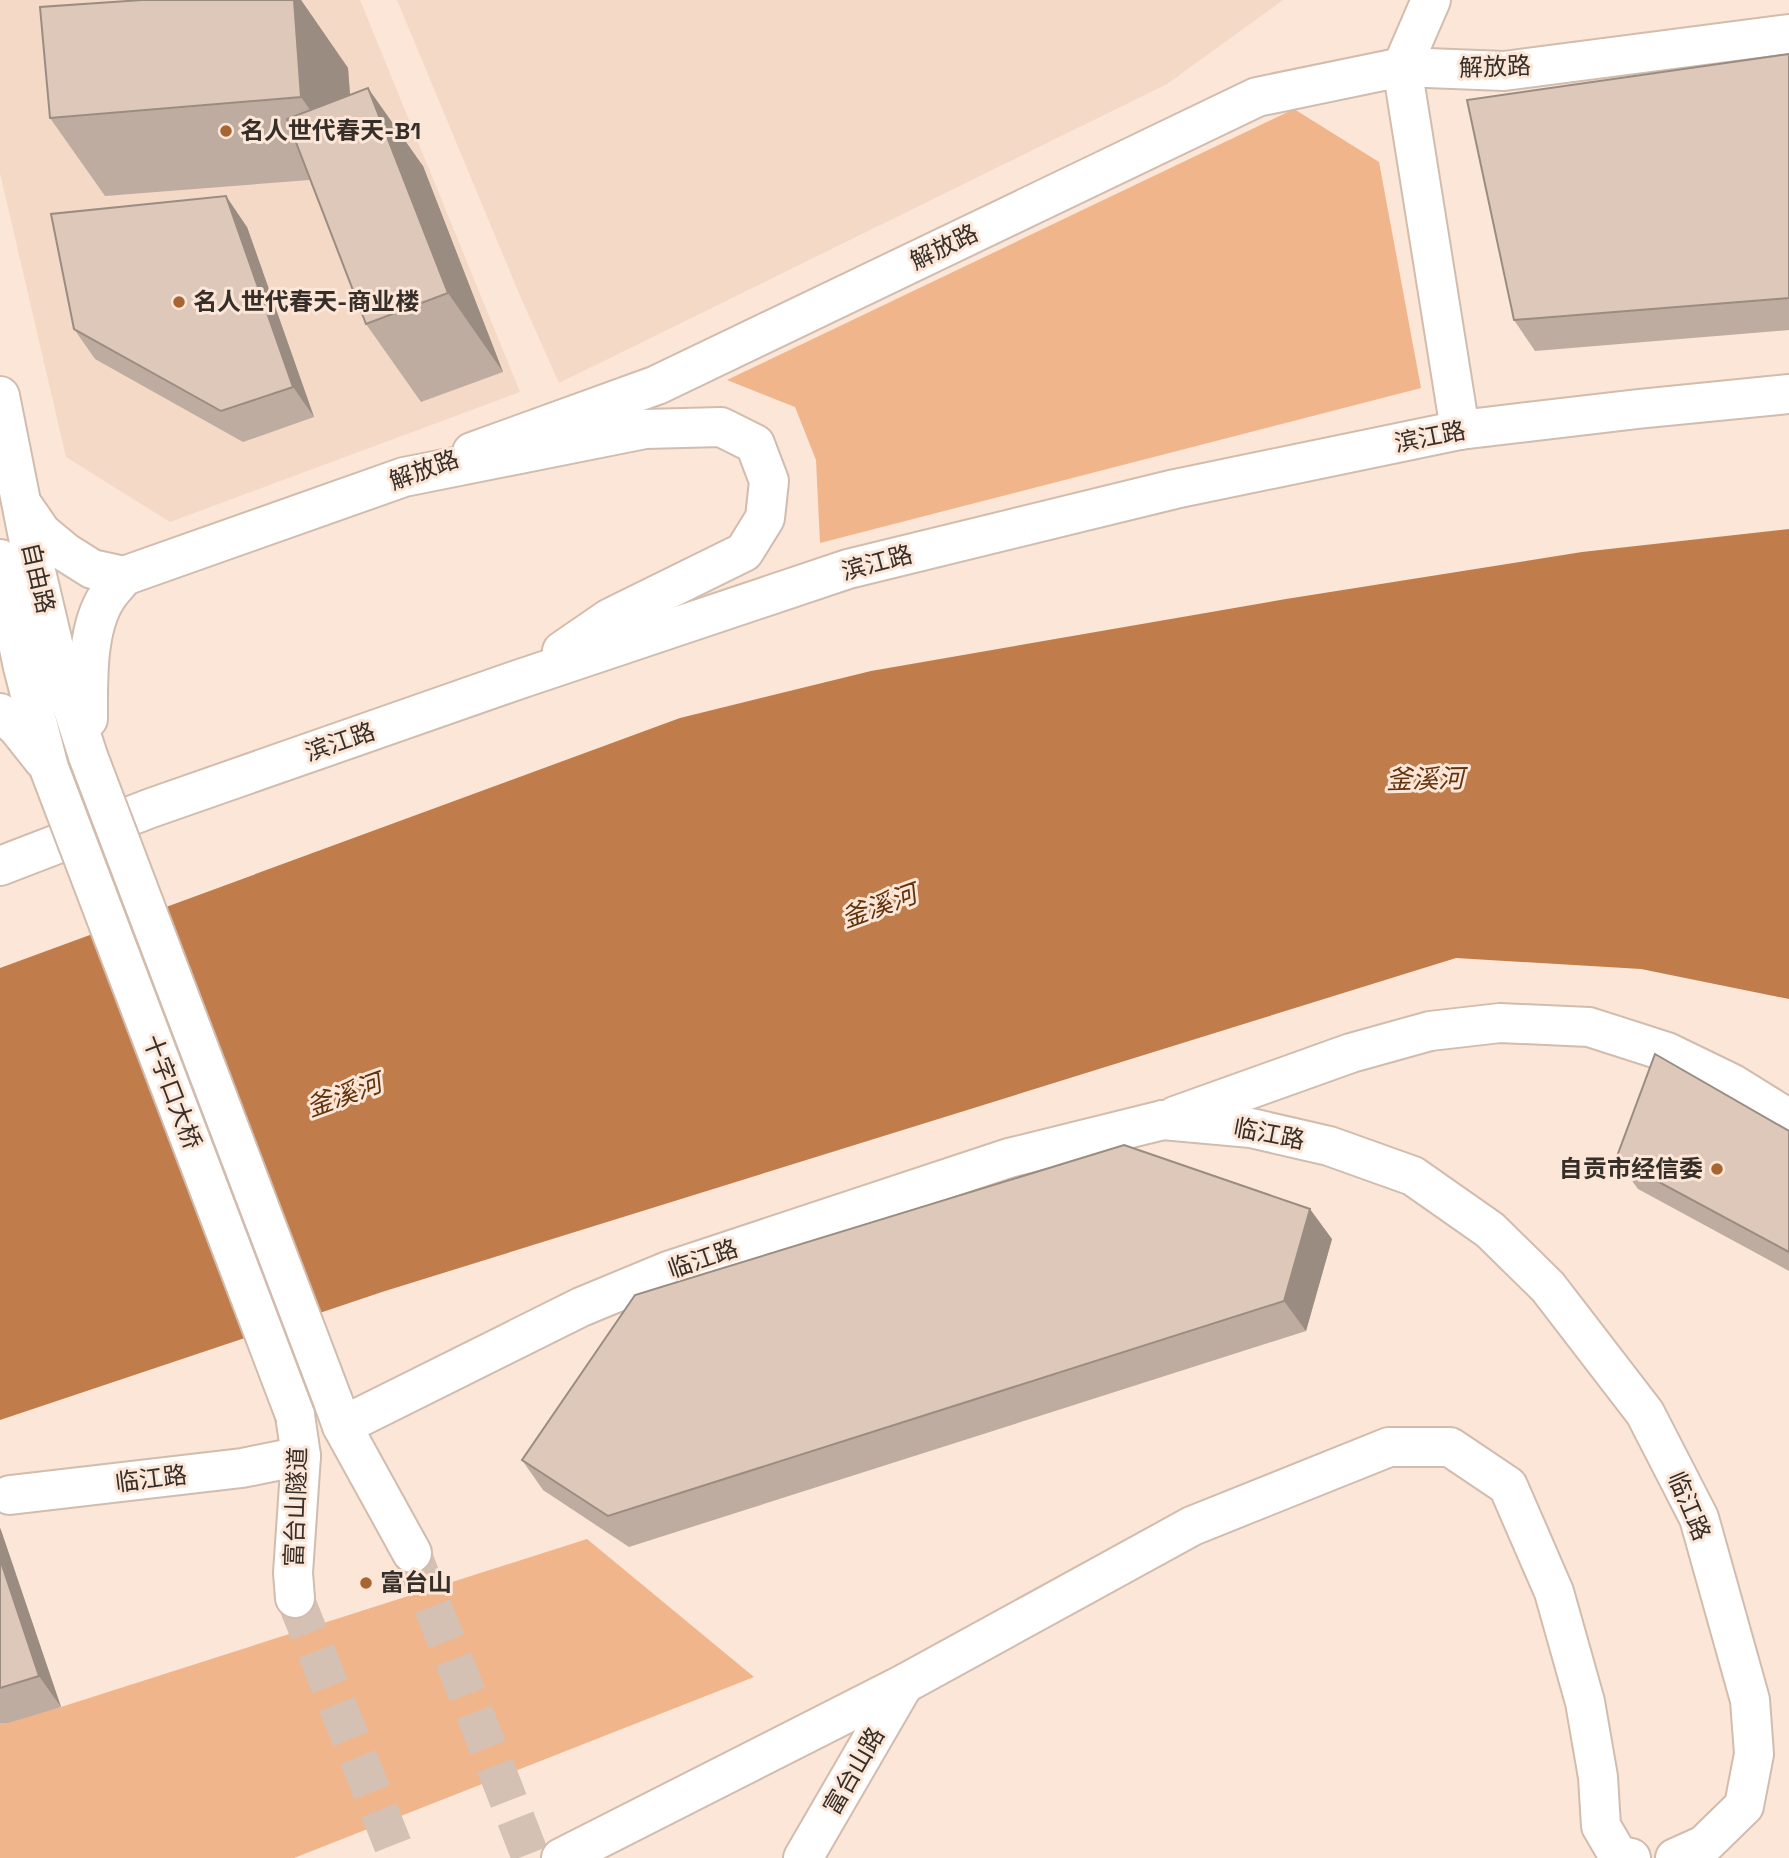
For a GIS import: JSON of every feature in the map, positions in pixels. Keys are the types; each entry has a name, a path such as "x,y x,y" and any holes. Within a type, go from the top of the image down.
{"street":[{"path":"1432,0 1402,67 1460,430"},
{"name":"解放路","path":"124,576 657,385 1257,97 1402,67 1504,71 1789,34"},
{"name":"滨江路","path":"0,866 164,803 848,569 1175,489 1460,430 1638,408 1789,394"},
{"name":"自由路","path":"0,396 56,656 88,756"},
{"path":"404,477 645,429 721,427 755,444 769,481 765,518 744,552 610,618 520,679"},
{"path":"22,505 42,533 65,552 92,569 124,576 106,598 95,626 88,664 88,756"},
{"name":"自由路","path":"0,559 23,667 49,768"},
{"path":"0,713 17,727 49,768"},
{"name":"十字口大桥","path":"88,756 338,1413"},
{"name":"十字口大桥","path":"49,768 295,1415"},
{"path":"1163,1120 1364,1050 1430,1031 1500,1023 1589,1027 1667,1052 1733,1084 1789,1118"},
{"name":"临江路","path":"338,1413 667,1270 1009,1158 1163,1120 1251,1128 1329,1146 1413,1177 1490,1230 1548,1287 1645,1413 1699,1518 1750,1700 1754,1754 1744,1806 1704,1845 1675,1858"},
{"name":"富台山隧道","path":"338,1413 412,1553"},
{"name":"富台山隧道","path":"295,1415 302,1456 293,1573 295,1598"},
{"path":"561,1858 904,1684 1192,1526 1389,1447 1450,1447 1508,1486 1554,1592 1585,1702 1598,1777 1601,1826 1625,1857"},
{"name":"临江路","path":"5,1496 242,1468 302,1456"},
{"name":"富台山路","path":"803,1858 904,1684"}],"shaded area":[{"path":"0,0 360,0 520,392 170,522 66,457 0,173"},
{"path":"397,0 1283,0 1167,84 559,383"},
{"path":"1294,109 1379,162 1421,388 820,543 816,460 795,407 727,380"},
{"path":"587,1539 754,1677 294,1858 0,1858 0,1723 61,1707"}],"water":[{"name":"釜溪河","path":"1789,529 1789,999 1641,969 1456,958 382,1292 0,1420 0,968 680,718 871,671 1286,599 1582,552"}],"building":[{"path":"142,0 294,0 301,97 50,118 40,7"},
{"path":"1789,54 1789,298 1514,320 1467,100"},
{"path":"368,88 448,293 366,324 287,119"},
{"name":"名人世代春天-商业楼","path":"226,196 293,387 221,411 74,329 51,214"},
{"name":"自贡市经信委","path":"1655,1054 1789,1131 1789,1252 1616,1159"},
{"path":"1124,1145 1310,1209 1284,1301 608,1516 522,1460 635,1295"},
{"path":"0,1559 39,1676 0,1688"}],"tunnel":[{"path":"412,1553 531,1858"},
{"path":"295,1598 398,1858"}],"place":[{"name":"名人世代春天-B1","path":"226,131"},
{"name":"名人世代春天-商业楼","path":"179,302"},
{"name":"自贡市经信委","path":"1717,1169"},
{"name":"富台山","path":"366,1583"}]}
